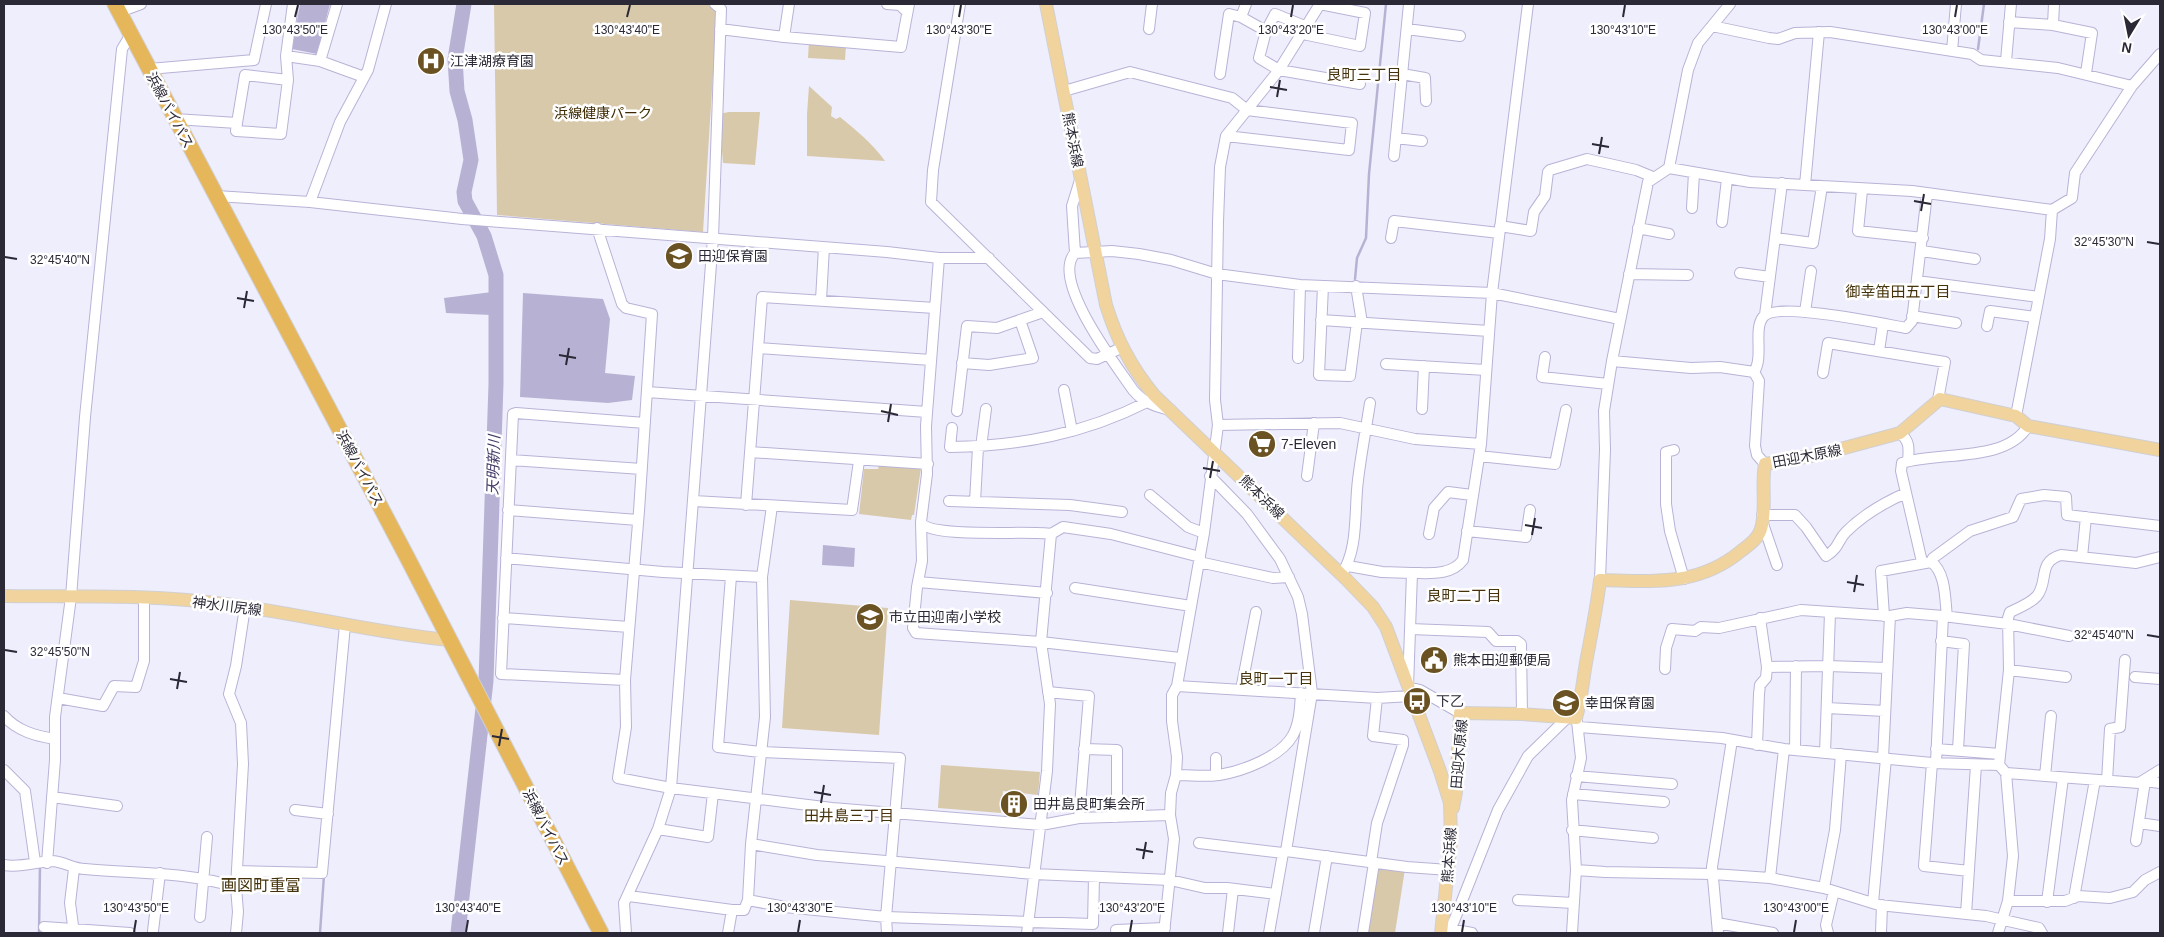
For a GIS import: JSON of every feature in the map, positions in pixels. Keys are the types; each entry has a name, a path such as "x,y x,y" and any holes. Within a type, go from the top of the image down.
{"highway":[{"name":"浜線バイパス","path":"119,6 174,119 449,640 601,933"}],"main road":[{"name":"熊本浜線","path":"1046,4 1106,305 1121,348 1137,374 1170,410 1345,570 1386,627 1440,771 1451,814 1445,932"},
{"path":"1938,400 1946,399 2016,416 2028,426 2160,450"},
{"name":"田迎木原線","path":"1600,580 1667,582 1714,570 1756,539 1761,529 1765,464 1822,454 1900,433 1938,400"},
{"path":"1574,721 1583,695 1587,658 1597,616 1600,580"},
{"name":"神水川尻線","path":"4,596 190,600 245,607 406,636 449,640"},
{"name":"田迎木原線","path":"1451,814 1456,792 1460,713 1522,714 1574,721"}],"street":[{"path":"119,6 141,4"},
{"path":"149,69 254,60 266,4"},
{"path":"288,80 245,75 236,131 281,134 288,80 286,56 293,4"},
{"path":"320,61 337,4"},
{"path":"310,202 340,122 364,77 386,4"},
{"path":"784,38 789,4"},
{"path":"720,29 784,38 900,47 905,6 887,4"},
{"path":"960,4 933,170 931,202 1090,358 1097,359 1121,348"},
{"path":"1149,29 1152,4"},
{"path":"1241,17 1246,4"},
{"path":"1116,930 1165,931 1174,839 1170,815 1171,793 1176,775 1177,757 1172,721 1172,695 1177,686 1180,658 1200,560 1213,450 1218,425 1215,400 1217,274 1220,167 1226,136 1279,70 1305,30 1320,4 1365,13 1360,46 1305,30 1275,14 1266,31 1259,58 1279,70 1360,84"},
{"path":"1394,156 1410,4"},
{"path":"1370,403 1345,570 1412,573 1441,572 1458,567 1462,560 1481,444 1492,293 1528,4"},
{"path":"1670,168 1688,70 1698,43 1730,4"},
{"path":"1952,51 1956,4"},
{"path":"2006,61 2011,4"},
{"path":"2053,25 2054,4"},
{"path":"626,933 624,903 629,896 658,829 671,788 713,238 720,6"},
{"path":"1220,74 1230,14 1241,17 1266,31"},
{"path":"2009,22 2053,25 2092,33 2086,74"},
{"path":"1712,26 1778,39 1795,33 1830,32 1972,54 1981,60 2006,61 2086,74 2132,86"},
{"path":"1407,29 1460,36"},
{"path":"1805,185 1820,32"},
{"path":"47,863 58,698 71,597 85,417 122,49 131,34"},
{"path":"1600,580 1606,450 1604,412 1612,360 1638,228 1648,182 1653,177 1670,168 1727,179 1862,190 1912,191 2052,210 2072,198 2076,173 2132,86 2160,54"},
{"path":"286,56 320,61 364,77"},
{"path":"1064,91 1130,72 1232,98 1247,110 1352,123 1349,150 1226,136"},
{"path":"1402,74 1425,78 1426,102"},
{"path":"174,119 237,122"},
{"path":"1396,138 1422,141"},
{"path":"1391,238 1394,221 1531,231 1534,212 1545,196 1548,172 1586,159 1636,170 1653,177"},
{"path":"1692,208 1694,173"},
{"path":"1080,177 1072,206 1075,253 1069,268 1072,290 1133,390 1147,402 1158,408 1170,410"},
{"path":"1722,222 1727,179"},
{"path":"1754,372 1758,366 1761,323 1765,315 1782,183"},
{"path":"1775,238 1813,243 1822,186"},
{"path":"1862,190 1858,231 1923,238"},
{"path":"1765,315 1778,310 1805,312 1906,328 1912,321 1922,251 1927,194"},
{"path":"216,196 310,202 462,219 597,228 939,258 989,258"},
{"path":"2016,416 2050,239 2052,210"},
{"path":"597,228 622,304 626,308 652,314 625,680 626,727 618,778 671,788 756,799 1041,825 1079,818 1170,815"},
{"path":"1638,228 1669,234"},
{"path":"821,300 824,247"},
{"path":"1075,253 1096,251 1139,254 1171,260 1217,274 1300,285 1492,293 1620,319"},
{"path":"1922,251 1975,259"},
{"path":"939,258 927,412 928,464 921,522 922,561 913,628 916,633 1041,642 1180,658"},
{"path":"1805,312 1811,271"},
{"path":"1740,273 1770,277"},
{"path":"1629,274 1688,275"},
{"path":"1917,281 2039,297"},
{"path":"1298,358 1300,285"},
{"path":"1323,286 1319,374 1350,376 1359,322 1356,286"},
{"path":"746,504 762,296 935,308"},
{"path":"1987,326 1990,311 2035,317"},
{"path":"957,411 966,326 997,328 1043,312"},
{"path":"1912,316 1956,323"},
{"path":"962,363 989,365 1033,358 1020,320"},
{"path":"1321,320 1489,331"},
{"path":"1879,351 1883,324"},
{"path":"1823,372 1828,343 1945,362 1938,400"},
{"path":"759,348 931,360"},
{"path":"1545,357 1542,376 1608,384"},
{"path":"1612,360 1754,372"},
{"path":"1386,364 1486,370"},
{"path":"1422,409 1424,366"},
{"path":"1754,372 1759,380 1755,446 1757,455 1765,464"},
{"path":"1064,390 1072,431"},
{"path":"647,392 927,412"},
{"path":"952,428 950,447 999,446 1072,431 1122,414 1147,402"},
{"path":"975,502 979,447 986,409"},
{"path":"1479,456 1555,464 1566,410"},
{"path":"625,680 501,674 513,414 516,412 645,423"},
{"path":"1307,476 1314,423"},
{"path":"1218,425 1340,424 1416,438 1481,444"},
{"path":"1969,871 1924,866 1936,748 1945,616 1941,573 1926,562 1906,493 1901,471 1902,463 1997,449 2021,437 2028,426"},
{"path":"1900,433 1907,438 1909,446 1908,462"},
{"path":"1674,450 1666,452 1666,504 1670,531 1684,578"},
{"path":"750,452 860,461 928,464"},
{"path":"511,460 642,469"},
{"path":"694,501 852,510 860,461"},
{"path":"1210,476 1247,514 1280,560 1298,597 1302,614 1306,693 1284,852 1269,933"},
{"path":"1429,534 1434,508 1448,492 1472,495"},
{"path":"1777,565 1762,518 1795,516 1806,527 1826,556 1836,549 1844,534 1877,505 1906,493"},
{"path":"1150,495 1188,527 1204,533"},
{"path":"1881,933 1878,904 1888,668 1887,616 1881,571 1926,562 1970,531 2013,517 2021,500 2028,497 2066,497 2067,515 2160,526"},
{"path":"949,501 1070,505 1122,512"},
{"path":"629,896 732,910 744,910 748,900 751,844 765,717 762,578 772,506"},
{"path":"508,510 638,520"},
{"path":"1467,531 1526,538 1530,510"},
{"path":"2082,557 2086,517"},
{"path":"921,522 927,528 968,532 1052,534 1063,527 1112,534 1200,560 1273,578 1289,577"},
{"path":"1028,928 1047,771 1048,692 1041,642 1052,534"},
{"path":"1998,933 2008,901 2013,856 2000,754 2009,670 2008,624 2010,612 2036,597 2041,590 2046,565 2052,558 2060,555 2136,563 2160,556"},
{"path":"506,558 762,578"},
{"path":"1410,691 1412,573"},
{"path":"732,576 718,747 760,752 900,758 886,917 887,933"},
{"path":"918,582 1047,593"},
{"path":"1074,588 1190,606"},
{"path":"58,698 103,706 114,686 136,687 144,661 144,599"},
{"path":"236,933 238,912 236,887 243,764 240,723 229,694 236,666 245,607"},
{"path":"1666,669 1666,648 1672,629 1695,630 1701,626 1719,628 1801,610 1887,616 1907,613 1945,616 2008,624 2069,636"},
{"path":"1241,690 1256,612"},
{"path":"1825,753 1830,613"},
{"path":"503,618 629,627"},
{"path":"1757,745 1760,685 1766,678 1767,667 1760,618"},
{"path":"237,871 322,873 345,625"},
{"path":"1410,629 1488,632 1496,641 1517,641 1521,644 1522,714"},
{"path":"1942,641 1964,644 1958,750"},
{"path":"2107,781 2110,730 2120,727 2125,660"},
{"path":"1795,750 1796,666"},
{"path":"1767,667 1828,666 1888,668"},
{"path":"2009,670 2066,677"},
{"path":"2135,677 2160,679"},
{"path":"1177,686 1377,698 1420,690 1460,713"},
{"path":"1048,692 1089,696 1079,818"},
{"path":"1176,775 1216,775 1274,754 1287,744 1296,727 1306,693"},
{"path":"1363,933 1377,823 1403,745 1403,740 1373,736 1377,698"},
{"path":"1827,708 1885,711"},
{"path":"4,716 20,729 40,737 55,739"},
{"path":"2045,776 2051,716"},
{"path":"1572,933 1576,870 1572,830 1573,794 1581,758 1574,721"},
{"path":"1472,933 1445,932 1498,810 1528,756 1574,721 1732,740 1784,749 1976,765 2063,778 2160,783"},
{"path":"1732,740 1722,816 1716,834 1712,874 1718,928 1773,933"},
{"path":"1936,748 2000,754"},
{"path":"1084,749 1117,750 1117,817"},
{"path":"1770,878 1784,749"},
{"path":"1828,933 1826,925 1841,754"},
{"path":"1216,758 1216,775"},
{"path":"1966,914 1976,765"},
{"path":"4,770 25,791 35,862"},
{"path":"2136,841 2146,781 2160,770"},
{"path":"1576,776 1672,784"},
{"path":"2047,902 2063,778"},
{"path":"2074,898 2095,780"},
{"path":"658,829 708,837 714,794"},
{"path":"1573,794 1664,802"},
{"path":"52,797 117,806"},
{"path":"295,810 328,814"},
{"path":"2138,823 2160,826"},
{"path":"1572,830 1653,838"},
{"path":"200,917 207,837"},
{"path":"1200,843 1449,870"},
{"path":"751,844 817,855 1034,874 1170,880 1205,888 1276,894"},
{"path":"1314,933 1327,856"},
{"path":"4,865 30,866 35,862 47,863 52,861 74,868 160,873 204,878 236,887"},
{"path":"74,868 70,904 74,931"},
{"path":"1576,870 1712,874 1770,878 1829,889 1878,904 2001,920 2039,928 2042,933"},
{"path":"2008,901 2064,902 2074,898 2110,898 2133,892 2145,880 2160,872"},
{"path":"153,930 160,873"},
{"path":"748,900 785,907 886,917 969,919 1028,928 1093,924 1094,877"},
{"path":"1228,933 1233,889"},
{"path":"1518,900 1574,903"},
{"path":"728,933 732,910"},
{"path":"44,927 74,931 130,933"}],"green space":[{"name":"浜線健康パーク","path":"494,4 707,4 717,11 703,232 497,215"},
{"path":"809,41 846,45 845,60 808,58"},
{"path":"809,86 832,107 831,116 836,119 840,117 852,127 870,143 885,161 807,156"},
{"path":"729,112 760,112 755,165 723,163 719,114"},
{"path":"879,465 921,468 914,515 912,515 911,520 859,514 864,469 878,469"},
{"path":"790,600 888,608 879,735 782,728"},
{"path":"941,765 1040,772 1038,795 1003,791 1001,813 938,808"},
{"path":"1375,864 1405,869 1395,933 1364,933"}],"shaded area":[{"path":"300,4 330,4 317,54 292,49"},
{"path":"492,292 491,315 446,313 444,298"},
{"path":"523,293 603,299 610,319 605,373 635,376 632,400 608,403 520,397"},
{"path":"823,545 855,548 854,567 822,565"}],"waterway":[{"name":"天明新川","path":"458,933 486,681 496,384 496,275 484,236 465,201 464,192 471,160 465,120 457,91 455,59 464,4"},
{"path":"1355,279 1357,258 1366,238 1369,174 1386,4"},
{"path":"1978,49 1984,4"},
{"path":"39,933 40,865"},
{"path":"320,933 324,875"}],"place":[{"name":"江津湖療育園","path":"431,61"},
{"name":"田迎保育園","path":"679,256"},
{"name":"7-Eleven","path":"1262,444"},
{"name":"市立田迎南小学校","path":"870,617"},
{"name":"熊本田迎郵便局","path":"1434,660"},
{"name":"下乙","path":"1417,701"},
{"name":"幸田保育園","path":"1566,703"},
{"name":"田井島良町集会所","path":"1014,804"}],"district":[{"name":"良町三丁目","path":"1364,74"},
{"name":"御幸笛田五丁目","path":"1898,291"},
{"name":"良町二丁目","path":"1464,595"},
{"name":"良町一丁目","path":"1276,678"},
{"name":"田井島三丁目","path":"849,815"},
{"name":"画図町重富","path":"261,885"}]}
